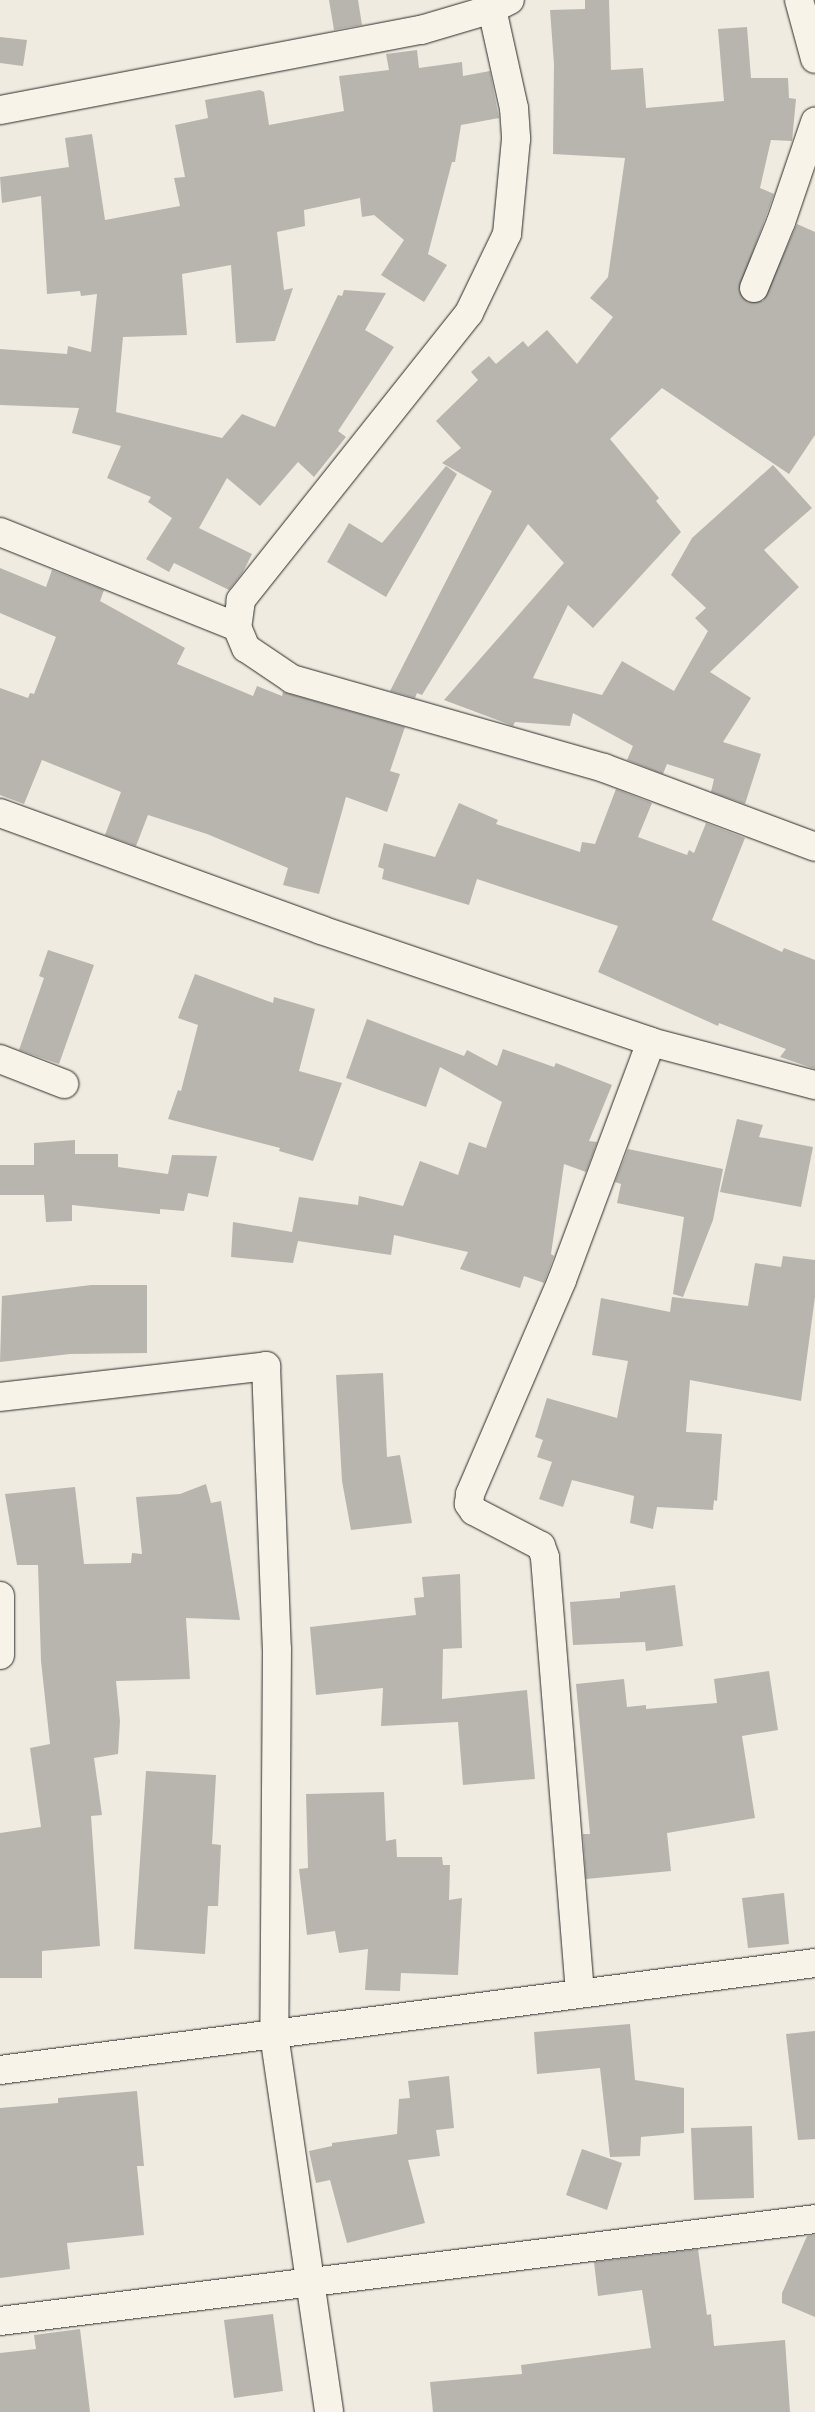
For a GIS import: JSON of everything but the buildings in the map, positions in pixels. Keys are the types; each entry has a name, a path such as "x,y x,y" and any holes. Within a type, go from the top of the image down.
{"street":[{"path":"799,0 815,59"},
{"path":"0,110 421,30 485,6 514,108 516,139 507,234 469,313 241,600 237,627 246,648 292,679 604,768 815,847"},
{"path":"754,288 781,222 815,122"},
{"path":"0,532 237,627"},
{"path":"0,813 321,930 651,1042 815,1085"},
{"path":"580,1994 546,1557 541,1546 474,1511 469,1504 470,1494 562,1280 651,1042"},
{"path":"0,1059 64,1084"},
{"path":"0,1397 266,1366 276,1649 274,2034 329,2412"},
{"path":"0,1596 0,1655"},
{"path":"0,2070 815,1963"},
{"path":"0,2321 815,2219"}]}
